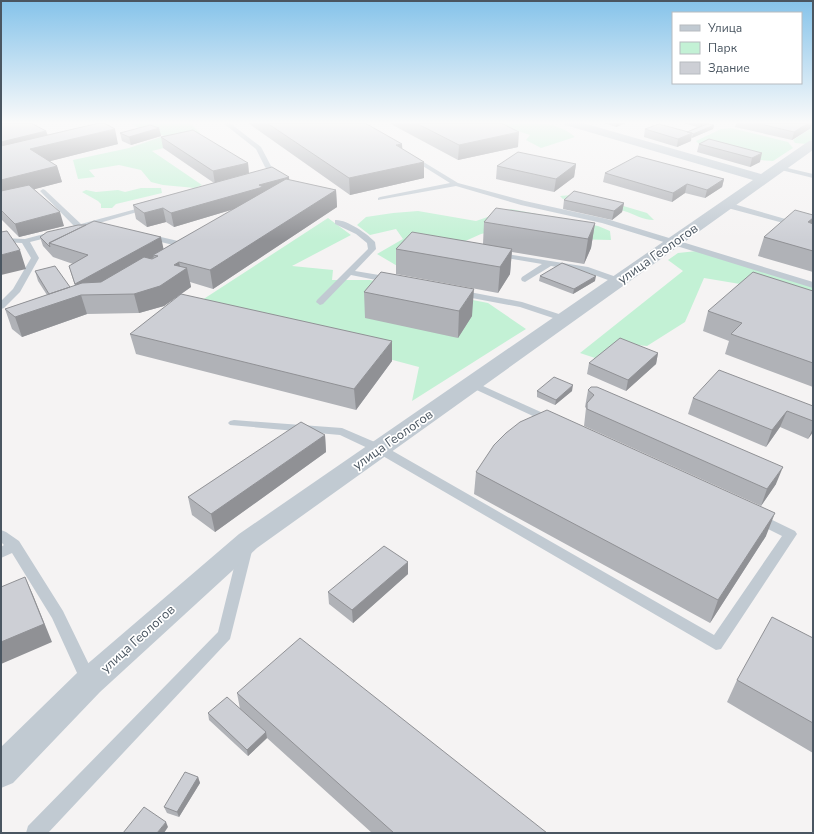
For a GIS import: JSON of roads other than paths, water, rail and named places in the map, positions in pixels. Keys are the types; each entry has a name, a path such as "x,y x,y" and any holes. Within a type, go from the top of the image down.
{"street":[{"path":"724,162 772,174"},
{"name":"улица Геологов","path":"1,771 89,682 248,542 789,162"}],"lane":[{"path":"258,177 273,172 266,162"},
{"path":"420,162 456,184 529,204 604,221 813,285"},
{"path":"772,174 813,176"},
{"path":"380,199 456,184"},
{"path":"43,191 80,226 101,229"},
{"path":"1,240 25,241 152,206"},
{"path":"727,206 813,229"},
{"path":"320,302 372,249 371,242 359,232 338,222"},
{"path":"137,234 192,244 175,253"},
{"path":"1,306 17,290 36,258 25,241"},
{"path":"489,253 588,270 619,281"},
{"path":"525,279 550,263"},
{"path":"349,272 401,282"},
{"path":"453,292 522,305 565,319"},
{"path":"472,384 564,427"},
{"path":"234,424 342,432 380,449 716,644 790,534 748,514"},
{"path":"1,535 14,546 58,615 89,682"},
{"path":"35,833 226,635 248,542"},
{"path":"1,553 14,546"}]}
